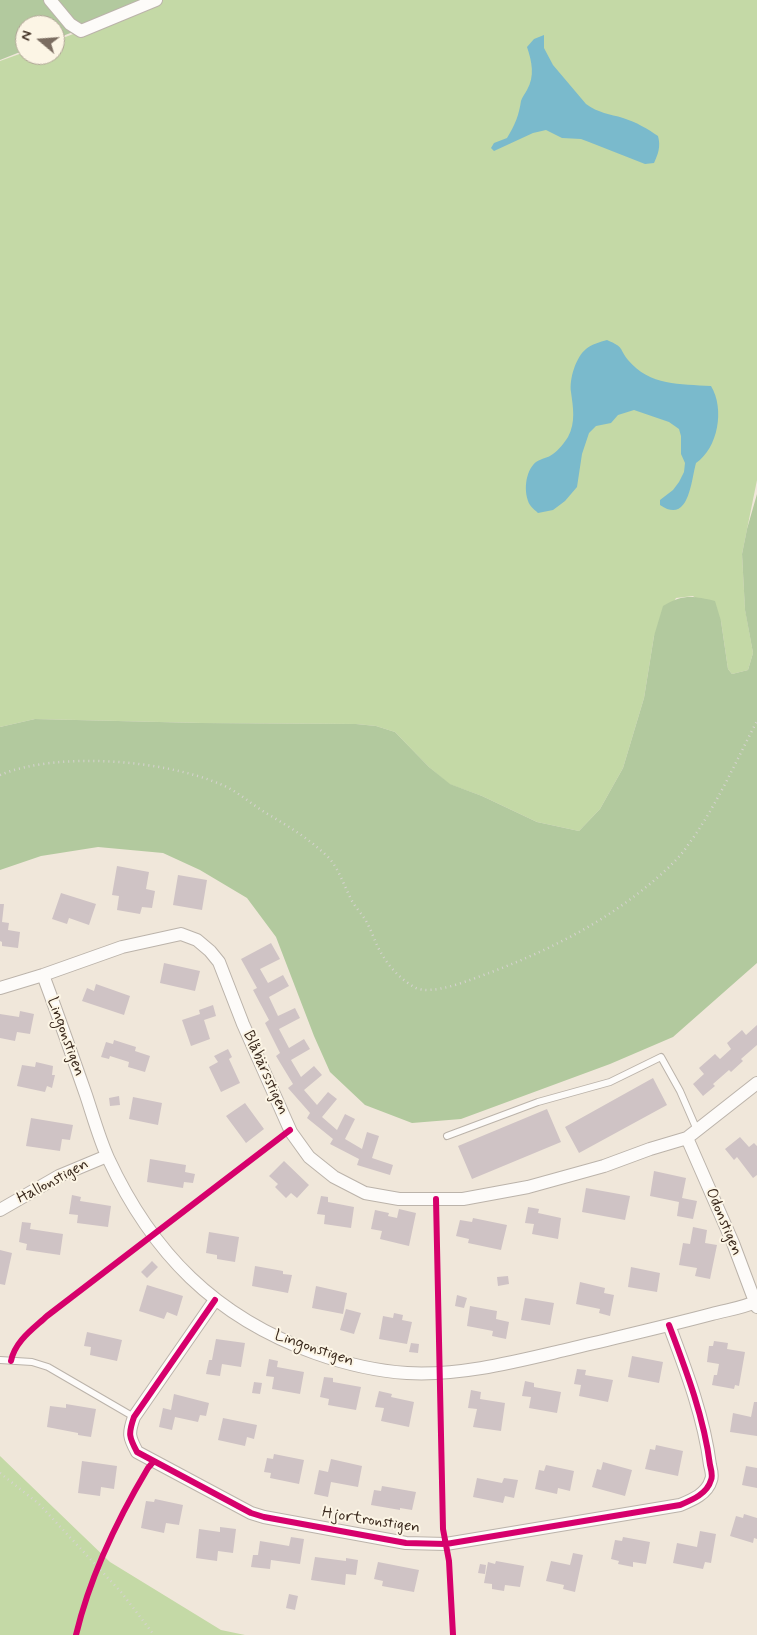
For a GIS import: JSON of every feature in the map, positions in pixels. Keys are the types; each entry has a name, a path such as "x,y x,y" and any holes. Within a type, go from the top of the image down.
{"street":[{"path":"50,0 70,24 81,32 156,0"},
{"name":"Blåbärsstigen","path":"43,975 122,947 181,934 197,940 210,951 218,962 291,1132 309,1157 334,1176 365,1192 399,1199 463,1199 528,1186 604,1166 692,1134 757,1083"},
{"path":"0,988 43,975"},
{"name":"Lingonstigen","path":"43,975 107,1156 146,1227 177,1264 215,1300 250,1324 289,1344 333,1359 369,1367 406,1373 440,1373 520,1360 756,1304"},
{"name":"Odonstigen","path":"692,1134 756,1304"},
{"name":"Hallonstigen","path":"0,1210 59,1176 107,1156"},
{"name":"Hjortronstigen","path":"215,1300 134,1417 130,1438 137,1452 251,1513 406,1543 446,1544 680,1505 704,1492 712,1479 709,1453 691,1384 669,1325"}],"lane":[{"path":"447,1136 538,1102 610,1082 661,1057 680,1091 692,1134"},
{"path":"0,1360 32,1362 48,1367 134,1417"}],"path":[{"path":"0,774 58,761 96,761 167,767 222,784 256,807 298,831 328,858 341,875 352,901 366,921 376,944 387,961 399,976 417,989 433,990 469,980 532,956 564,941 628,903 666,871 688,847 717,799 757,721"},
{"path":"0,1473 39,1504 99,1565 154,1635"},
{"path":"96,1576 99,1565"}],"green space":[{"path":"0,0 155,0 65,35 65,15 15,15 15,54 0,60"},
{"path":"162,0 757,0 757,480 742,554 745,609 753,653 748,670 732,674 728,669 721,621 693,596 676,598 654,636 644,698 623,768 600,809 579,831 537,822 482,796 449,784 429,767 395,732 376,726 356,724 35,719 0,727 0,61 15,56 15,65 65,65 65,37"},
{"path":"757,494 757,963 673,1037 610,1064 461,1119 412,1123 365,1105 330,1072 276,937 247,898 200,870 163,853 98,847 41,856 0,870 0,727 35,719 356,724 376,726 395,732 429,767 450,784 482,796 537,822 579,831 600,809 623,768 644,698 654,636 663,606 676,599 688,597 715,601 721,621 728,669 732,674 748,670 753,653 745,610 742,554"},
{"path":"0,1456 110,1562 221,1630 245,1635 0,1635"}],"water":[{"path":"544,35 544,48 553,65 586,104 600,111 633,122 658,136 659,147 654,163 645,164 581,139 562,138 546,130 533,133 494,151 491,148 494,143 507,138 514,124 521,100 530,85 532,74 527,47 534,39"},
{"path":"607,340 619,346 628,360 646,375 677,384 711,386 718,406 717,427 714,438 710,448 696,463 690,489 683,505 677,509 670,510 660,505 660,500 673,490 684,472 685,463 681,454 679,429 669,422 634,410 618,415 611,423 596,426 589,433 582,454 577,487 565,501 553,510 538,513 530,505 526,494 527,476 536,462 555,453 568,437 573,420 571,381 576,363 588,347"}],"building":[{"path":"117,866 149,872 146,889 155,891 152,908 142,907 140,914 117,910 119,896 112,895"},
{"path":"178,875 207,880 202,910 173,905"},
{"path":"61,893 96,904 89,925 69,918 67,924 52,919"},
{"path":"0,904 4,904 2,922 9,923 8,930 20,932 18,948 2,946 0,941"},
{"path":"271,943 280,959 260,969 268,983 283,975 289,986 269,997 278,1016 295,1008 300,1018 279,1029 289,1048 304,1039 310,1049 291,1060 301,1077 314,1066 322,1075 304,1090 317,1105 328,1092 337,1099 322,1117 337,1130 345,1114 355,1119 345,1139 362,1149 367,1132 379,1136 372,1158 393,1165 390,1175 357,1165 359,1159 330,1144 333,1139 307,1118 310,1113 288,1088 293,1084 276,1056 280,1053 265,1023 269,1020 253,990 257,988 241,959"},
{"path":"164,963 200,971 195,991 160,983"},
{"path":"96,984 130,996 124,1015 82,1001 87,988 94,991"},
{"path":"213,1005 216,1016 204,1020 210,1039 191,1046 182,1020 200,1014 199,1010"},
{"path":"20,1011 34,1014 30,1034 17,1032 15,1041 0,1038 0,1014 19,1017"},
{"path":"757,1025 757,1045 741,1059 743,1061 713,1084 715,1086 703,1096 693,1084 704,1074 699,1068 715,1054 720,1059 731,1049 727,1043 742,1030 746,1035"},
{"path":"114,1040 136,1047 135,1051 150,1056 145,1072 128,1067 129,1062 110,1056 109,1059 101,1057 106,1042 113,1044"},
{"path":"228,1049 232,1057 229,1059 240,1083 221,1092 209,1067 218,1062 214,1056"},
{"path":"36,1062 53,1066 52,1075 55,1075 52,1088 47,1086 45,1092 17,1086 22,1065 35,1067"},
{"path":"653,1078 667,1105 579,1153 565,1127"},
{"path":"119,1096 120,1105 110,1106 109,1098"},
{"path":"133,1097 162,1103 158,1125 129,1119"},
{"path":"245,1103 264,1129 246,1143 226,1116"},
{"path":"547,1109 561,1142 472,1179 458,1146"},
{"path":"31,1118 73,1125 70,1140 62,1139 60,1151 26,1146"},
{"path":"740,1137 749,1147 754,1143 757,1146 757,1175 753,1178 737,1157 734,1160 725,1149"},
{"path":"150,1159 186,1165 185,1172 195,1174 193,1183 184,1182 183,1188 147,1182"},
{"path":"284,1161 309,1185 297,1198 291,1193 286,1198 275,1187 278,1184 269,1176"},
{"path":"654,1171 686,1178 682,1198 697,1201 693,1219 677,1216 679,1202 650,1196"},
{"path":"586,1188 630,1196 625,1220 582,1212"},
{"path":"72,1195 81,1197 80,1201 111,1206 108,1227 77,1223 78,1215 69,1214"},
{"path":"321,1196 328,1197 328,1202 354,1207 351,1228 324,1224 325,1215 317,1214"},
{"path":"528,1207 539,1209 538,1213 561,1218 558,1239 532,1234 534,1224 525,1223"},
{"path":"399,1209 416,1213 409,1246 380,1239 382,1231 371,1229 375,1210 389,1213 388,1216 397,1218"},
{"path":"473,1218 507,1225 501,1250 468,1243 469,1239 456,1236 460,1220 472,1222"},
{"path":"22,1222 31,1223 30,1229 63,1234 60,1255 26,1250 27,1244 19,1242"},
{"path":"693,1227 707,1230 705,1243 717,1245 710,1279 695,1276 697,1268 679,1265 683,1243 690,1244"},
{"path":"209,1232 239,1237 235,1262 217,1259 217,1255 206,1253"},
{"path":"0,1250 12,1253 5,1285 0,1284"},
{"path":"152,1261 158,1267 147,1278 141,1272"},
{"path":"255,1266 283,1271 283,1274 292,1275 288,1293 252,1286"},
{"path":"631,1267 660,1273 657,1292 628,1287"},
{"path":"508,1276 509,1284 498,1286 497,1277"},
{"path":"580,1282 605,1288 604,1293 614,1295 610,1316 599,1313 600,1309 576,1304"},
{"path":"147,1285 183,1296 177,1316 167,1312 164,1319 139,1311"},
{"path":"316,1286 347,1293 343,1314 312,1308"},
{"path":"457,1295 467,1298 464,1308 455,1306"},
{"path":"525,1298 554,1303 550,1325 521,1320"},
{"path":"470,1306 497,1311 496,1319 509,1322 506,1339 492,1336 493,1331 467,1326"},
{"path":"346,1309 361,1313 354,1334 340,1330"},
{"path":"394,1313 403,1315 402,1320 412,1322 407,1344 379,1339 383,1316 393,1318"},
{"path":"87,1332 122,1340 117,1361 90,1355 91,1347 84,1346"},
{"path":"216,1339 245,1343 241,1367 222,1364 220,1376 206,1374 209,1360 212,1360"},
{"path":"714,1341 728,1343 727,1349 745,1352 739,1386 735,1385 734,1389 712,1385 714,1375 717,1375 719,1364 707,1362 709,1346 713,1346"},
{"path":"411,1343 419,1344 418,1353 409,1352"},
{"path":"632,1356 663,1362 659,1383 628,1377"},
{"path":"269,1359 278,1361 277,1367 304,1372 300,1394 272,1389 274,1377 266,1376"},
{"path":"577,1369 586,1370 585,1375 613,1380 608,1402 579,1396 581,1385 574,1384"},
{"path":"324,1377 333,1378 333,1382 361,1387 356,1410 328,1405 329,1399 320,1397"},
{"path":"525,1381 534,1383 534,1387 561,1392 557,1413 529,1408 531,1397 522,1396"},
{"path":"254,1382 262,1383 260,1394 252,1393"},
{"path":"471,1390 481,1392 480,1399 505,1403 501,1431 473,1427 477,1409 468,1408"},
{"path":"379,1391 392,1394 391,1397 414,1402 409,1427 381,1421 384,1408 375,1407"},
{"path":"174,1394 209,1403 206,1416 200,1415 198,1422 175,1417 172,1430 159,1427 163,1408 171,1410"},
{"path":"754,1402 757,1402 757,1436 730,1432 733,1413 751,1417"},
{"path":"66,1404 96,1409 91,1437 47,1427 50,1406 66,1408"},
{"path":"223,1418 257,1425 254,1439 247,1437 245,1446 218,1440"},
{"path":"656,1445 683,1451 678,1476 645,1469 650,1449 655,1450"},
{"path":"274,1454 304,1460 299,1484 270,1478 271,1473 264,1472 267,1458 273,1459"},
{"path":"331,1459 362,1466 358,1487 331,1482 328,1497 314,1494 319,1470 328,1472"},
{"path":"82,1461 117,1466 114,1489 101,1487 100,1496 78,1493"},
{"path":"603,1462 632,1470 625,1496 592,1487 597,1469 601,1470"},
{"path":"546,1465 574,1471 570,1491 558,1488 557,1494 535,1489 539,1470 544,1471"},
{"path":"746,1466 757,1468 757,1488 742,1485"},
{"path":"477,1478 502,1483 504,1478 518,1480 514,1498 505,1496 503,1503 473,1497"},
{"path":"382,1486 416,1492 412,1510 371,1505 374,1490 381,1491"},
{"path":"155,1499 183,1505 179,1525 166,1523 164,1533 141,1528 146,1501 154,1502"},
{"path":"744,1514 757,1518 757,1539 754,1538 753,1543 730,1536 736,1516 743,1518"},
{"path":"220,1527 236,1529 233,1553 218,1551 217,1561 196,1558 199,1529 220,1532"},
{"path":"700,1531 716,1534 711,1563 705,1562 703,1569 673,1563 677,1543 697,1547"},
{"path":"291,1537 304,1539 300,1564 271,1560 270,1569 251,1567 253,1555 258,1555 260,1541 289,1546"},
{"path":"623,1537 650,1542 646,1564 633,1562 633,1567 618,1564 619,1561 611,1559 615,1540 622,1541"},
{"path":"573,1553 583,1555 575,1592 563,1589 564,1585 546,1581 551,1561 570,1565"},
{"path":"315,1557 346,1561 346,1558 358,1560 356,1575 346,1574 345,1585 311,1580"},
{"path":"496,1561 524,1566 520,1587 505,1585 504,1591 492,1589 492,1584 484,1583 488,1562 495,1564"},
{"path":"378,1562 419,1570 414,1592 382,1586 383,1581 374,1579"},
{"path":"480,1564 486,1565 485,1574 478,1573"},
{"path":"289,1594 298,1596 295,1610 286,1608"}],"cycle path":[{"path":"11,1361 20,1341 47,1316 290,1130"},
{"path":"436,1199 443,1529 449,1561 453,1635"},
{"path":"215,1300 134,1417 130,1435 137,1452 251,1513 406,1543 446,1544 680,1505 703,1493 712,1477 707,1447 694,1394 669,1325"},
{"path":"76,1635 89,1591 115,1528 148,1468 154,1461"}]}
